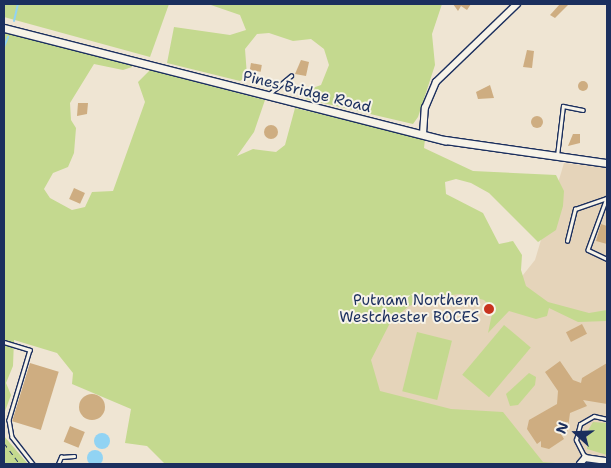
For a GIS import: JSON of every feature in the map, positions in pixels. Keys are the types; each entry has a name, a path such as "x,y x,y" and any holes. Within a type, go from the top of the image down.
{"street":[{"path":"423,134 425,108 436,82 517,4"},
{"name":"Pines Bridge Road","path":"4,28 90,46 168,72 423,134 557,157 607,163"},
{"path":"580,464 585,458 607,461"}],"lane":[{"path":"268,96 280,81 291,76"},
{"path":"557,157 563,106 583,110"},
{"path":"567,241 575,209 607,198"},
{"path":"607,198 588,250 607,259"},
{"path":"4,342 30,350 9,420 12,436 33,464"},
{"path":"585,458 576,440 580,424 594,416 607,419"},
{"path":"58,464 61,457 74,456"}],"path":[{"path":"4,443 20,464"}],"shaded area":[{"name":"Putnam Northern Westchester BOCES","path":"564,163 607,168 607,464 517,464 339,393 409,272 507,295 535,260"}],"green space":[{"path":"4,4 169,4 150,57 4,17"},
{"path":"208,4 442,4 432,34 435,65 418,117 413,124 306,99 304,91 321,85 329,65 324,49 311,39 293,41 269,33 257,34 245,49 247,76 240,81 167,63 174,27 230,35 246,30 240,15"},
{"path":"4,31 130,62 132,67 123,70 94,64 70,103 71,120 76,128 74,153 68,167 53,173 44,189 50,198 72,210 85,207 92,192 113,191 145,102 138,82 150,70 265,100 254,132 237,156 253,149 276,152 285,145 295,108 425,139 424,148 473,171 556,175 564,191 563,206 556,230 538,242 489,193 471,183 456,179 445,182 446,194 483,213 499,244 513,241 522,255 521,270 526,286 548,302 589,313 607,310 607,321 578,322 549,308 547,316 536,319 509,311 488,333 493,309 484,300 461,294 433,297 409,306 391,321 371,360 380,391 451,409 503,412 543,462 568,464 165,464 147,446 125,443 131,409 72,384 73,373 57,353 14,340 13,366 6,383 11,395 4,414"},
{"path":"504,325 531,347 489,397 462,375"},
{"path":"417,332 452,341 437,400 402,391"},
{"path":"529,373 536,377 535,385 518,405 510,406 506,394"},
{"path":"593,422 607,423 607,455 587,449 587,432"},
{"path":"4,436 28,464 4,464"}],"water":[{"path":"102,433 110,441 102,449 94,441"},
{"path":"95,450 103,458 95,466 87,458"}],"building":[{"path":"453,4 471,4 467,10 461,6 458,11"},
{"path":"560,4 569,4 555,18 550,15"},
{"path":"527,50 534,51 532,68 523,67"},
{"path":"301,60 309,62 306,76 295,74"},
{"path":"251,63 262,65 261,72 250,70"},
{"path":"581,81 585,81 588,86 587,90 581,91 578,88 578,84"},
{"path":"490,85 494,98 478,99 476,92"},
{"path":"78,103 88,103 87,114 77,116"},
{"path":"537,116 543,122 537,128 531,122"},
{"path":"268,125 274,125 278,132 274,139 268,139 264,135 264,129"},
{"path":"573,134 580,134 580,143 568,146"},
{"path":"74,188 85,193 80,204 69,199"},
{"path":"601,224 607,226 607,244 596,241"},
{"path":"582,324 587,334 571,342 566,332"},
{"path":"560,361 573,380 581,383 582,378 607,363 607,404 583,400 587,406 570,413 567,435 561,434 564,439 549,449 541,447 541,441 537,444 527,429 529,420 557,404 558,391 545,372"},
{"path":"30,363 59,372 41,430 12,421"},
{"path":"92,394 101,398 105,407 101,416 92,420 83,416 79,407 83,398"},
{"path":"70,426 85,432 78,448 64,442"}],"waterway":[{"path":"14,21 18,4"},
{"path":"4,47 8,37"},
{"path":"4,334 4,353"}],"place":[{"name":"Putnam Northern Westchester BOCES","path":"489,309"}]}
